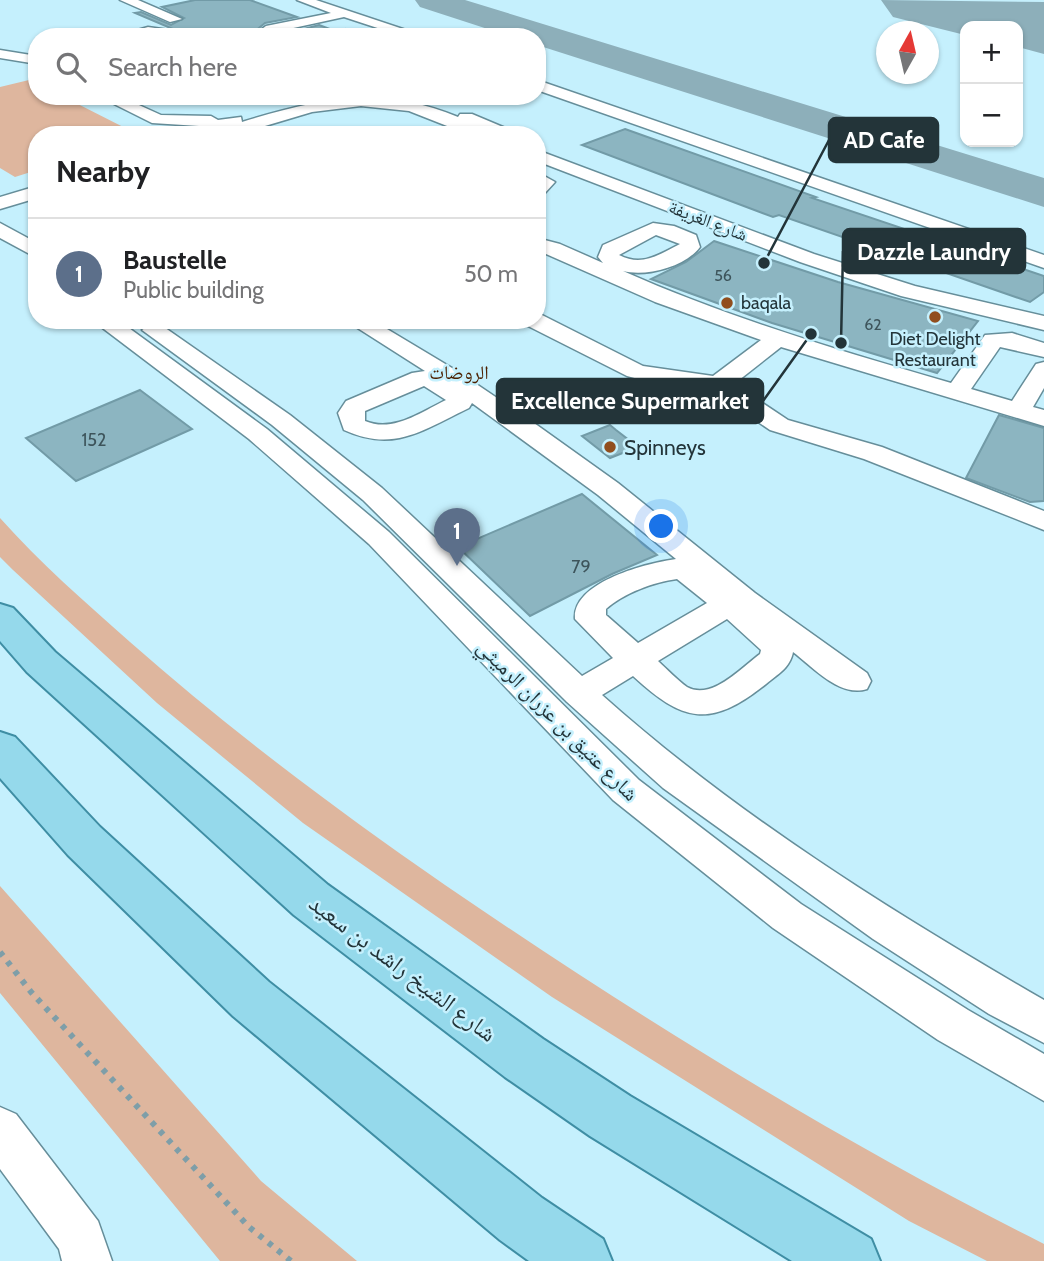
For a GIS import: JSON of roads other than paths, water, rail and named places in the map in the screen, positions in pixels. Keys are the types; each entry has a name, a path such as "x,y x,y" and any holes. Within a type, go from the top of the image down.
{"main road":[{"name":"شارع الشيخ راشد بن سعيد","path":"0,617 41,662 311,900 535,1066 610,1116 849,1261"},
{"path":"0,749 84,841 251,999 522,1219 581,1261"}],"street":[{"path":"126,0 175,19"},
{"path":"296,0 361,28"},
{"path":"303,0 392,28"},
{"path":"276,28 338,16"},
{"path":"0,54 28,60"},
{"path":"0,70 28,64"},
{"path":"546,88 1044,261"},
{"path":"120,105 154,126"},
{"path":"216,126 282,105"},
{"path":"246,126 294,111 330,105"},
{"path":"400,105 411,106 462,126"},
{"path":"433,105 490,126"},
{"path":"169,126 238,119"},
{"name":"شارع الغريفة","path":"546,147 822,250 1042,317"},
{"name":"شارع الغريفة","path":"546,158 807,258 909,291 1042,317"},
{"path":"546,172 563,165"},
{"path":"0,192 28,184"},
{"path":"0,203 28,195"},
{"path":"677,233 707,220"},
{"path":"0,229 28,257"},
{"path":"546,246 629,274 649,268 690,247 689,239 677,233 653,229 607,252 608,257 629,274 663,297 778,338 1021,406 1044,418"},
{"path":"0,253 28,260"},
{"path":"960,389 990,342 1005,339 1033,346 1042,317"},
{"path":"546,326 635,371 661,378 718,384 779,425 898,462 1044,521"},
{"name":"شارع عتيق بن عزران الرميثي","path":"115,329 237,417 369,530 626,790 787,916 953,1025 1044,1079"},
{"name":"شارع عتيق بن عزران الرميثي","path":"152,329 227,379 315,445 401,519 536,654 658,764 799,868 960,973 1044,1023"},
{"path":"372,329 468,397 608,489 744,600 855,681"},
{"path":"718,384 778,338"},
{"path":"1021,406 1044,369"},
{"path":"415,379 432,380 468,397 458,406 396,433 379,434 360,428 353,425 351,418 355,406 415,379"},
{"path":"315,445 360,428"},
{"path":"677,569 687,571 729,604 770,637 777,655 775,660 717,702 682,699 591,619 590,612 597,600 658,572 677,569"},
{"path":"579,693 729,604"},
{"path":"0,1130 68,1217 81,1238 87,1261"}],"place":[{"name":"AD Cafe","path":"764,263"},
{"name":"baqala","path":"727,303"},
{"name":"Diet Delight Restaurant","path":"935,317"},
{"name":"Excellence Supermarket","path":"811,334"},
{"name":"Dazzle Laundry","path":"841,343"},
{"name":"Spinneys","path":"610,447"},
{"name":"Baustelle","path":"457,566"}],"district":[{"name":"الروضات","path":"459,372"}]}
